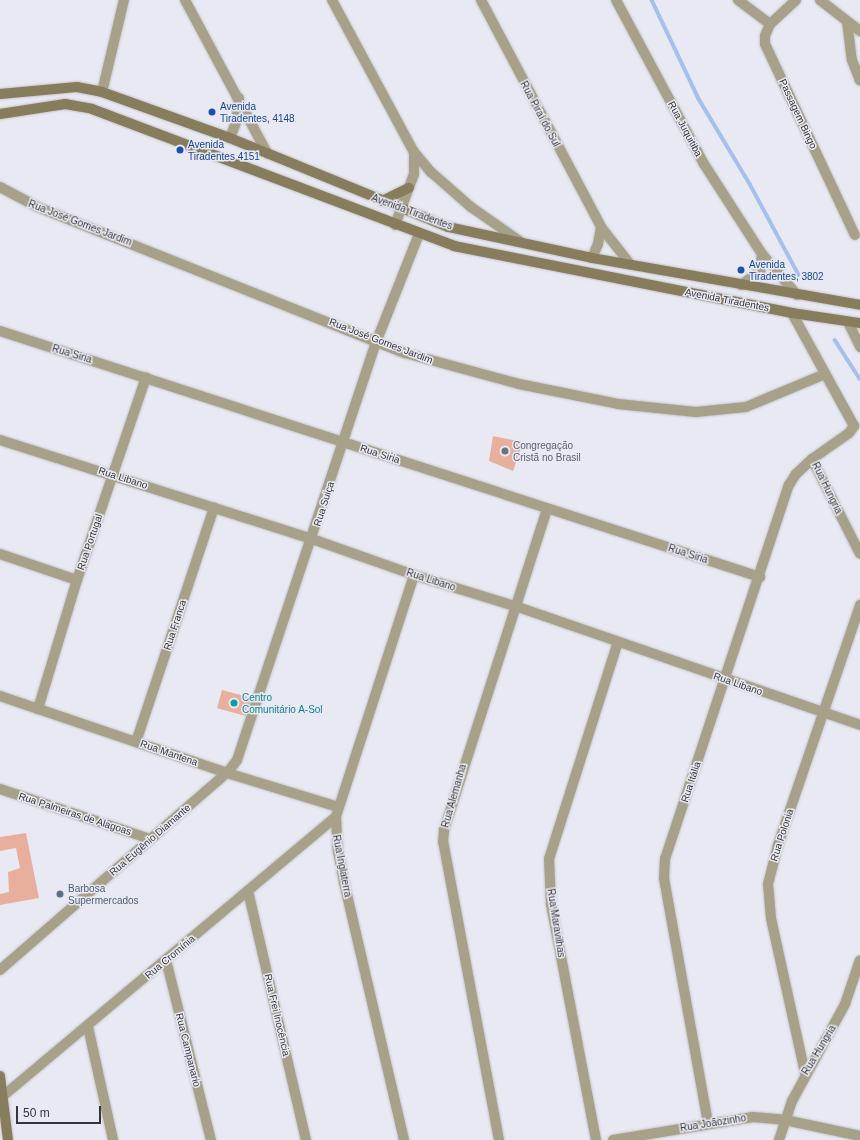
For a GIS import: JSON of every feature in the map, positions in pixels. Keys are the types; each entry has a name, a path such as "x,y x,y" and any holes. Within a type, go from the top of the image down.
{"main road":[{"name":"Avenida Tiradentes","path":"0,94 77,87 102,92 230,138 401,209 448,226 592,258 860,305"},
{"name":"Avenida Tiradentes","path":"0,114 65,104 92,109 419,234 461,247 792,313 860,323"},
{"path":"382,201 409,188"},
{"path":"0,1076 8,1140"}],"street":[{"path":"102,92 124,0"},
{"path":"185,0 239,96 268,153"},
{"path":"332,0 414,152 431,172 466,202 521,242"},
{"name":"Rua Piraí do Sul","path":"481,0 600,227 630,264"},
{"name":"Rua Juquitiba","path":"616,0 704,164 762,254 797,295"},
{"path":"738,0 770,24 796,0"},
{"path":"820,0 860,31"},
{"path":"847,21 852,60 860,81"},
{"name":"Passagem Bingo","path":"770,24 765,36 765,44 855,235"},
{"path":"230,138 236,122 239,96"},
{"path":"395,225 414,174 414,152"},
{"name":"Rua José Gomes Jardim","path":"0,188 36,206 436,363 519,384 618,404 669,411 696,412 746,407 824,374"},
{"path":"592,258 598,244 600,227"},
{"name":"Rua Suiça","path":"227,773 241,751 377,340 419,234"},
{"path":"741,285 760,271 762,254"},
{"path":"792,313 824,374"},
{"path":"848,322 860,347"},
{"name":"Rua Siria","path":"0,331 760,577"},
{"name":"Rua Hungria","path":"824,374 854,426 849,433 812,459 860,554"},
{"name":"Rua Portugal","path":"38,709 77,580 146,377"},
{"name":"Rua Libano","path":"0,440 312,539 414,575 515,606 725,680 860,725"},
{"name":"Rua Itália","path":"708,1123 663,868 760,577 789,485 796,474 812,459"},
{"name":"Rua Franca","path":"136,742 214,508"},
{"name":"Rua Alemanha","path":"499,1140 443,842 446,819 547,509"},
{"path":"0,554 77,580"},
{"name":"Rua Inglaterra","path":"404,1140 344,882 338,851 337,812 414,575"},
{"name":"Rua Polonia","path":"805,1073 772,918 768,884 778,845 860,605"},
{"name":"Rua Maravilhas","path":"596,1140 551,903 549,860 618,642"},
{"name":"Rua Mantena","path":"0,696 337,812"},
{"name":"Rua Eugênio Diamante","path":"0,970 227,773"},
{"name":"Rua Palmeiras de Alagoas","path":"0,790 150,839"},
{"name":"Rua Cromínia","path":"2,1096 88,1027 248,891 337,812"},
{"name":"Rua Frei Inocência","path":"248,891 306,1140"},
{"name":"Rua Campanario","path":"166,960 211,1140"},
{"name":"Rua Hungria","path":"779,1140 784,1120 805,1073 828,1038 845,1004 860,960"},
{"path":"88,1027 113,1140"},
{"name":"Rua Joãozinho","path":"619,1140 708,1123 753,1117 784,1120 860,1136"}],"building":[{"name":"Congregação Cristã no Brasil","path":"493,436 523,442 513,471 489,461"},
{"name":"Centro Comunitário A-Sol","path":"222,690 251,698 246,716 217,708"},
{"path":"26,833 39,898 0,905 0,894 9,892 8,872 20,868 16,848 0,851 0,837"}],"waterway":[{"path":"652,0 699,99 750,184 799,275"},
{"path":"835,340 860,379"}],"place":[{"name":"Avenida Tiradentes, 4148","path":"212,112"},
{"name":"Avenida Tiradentes 4151","path":"180,150"},
{"name":"Avenida Tiradentes, 3802","path":"741,270"},
{"name":"Congregação Cristã no Brasil","path":"505,451"},
{"name":"Centro Comunitário A-Sol","path":"234,703"},
{"name":"Barbosa Supermercados","path":"60,894"}]}
